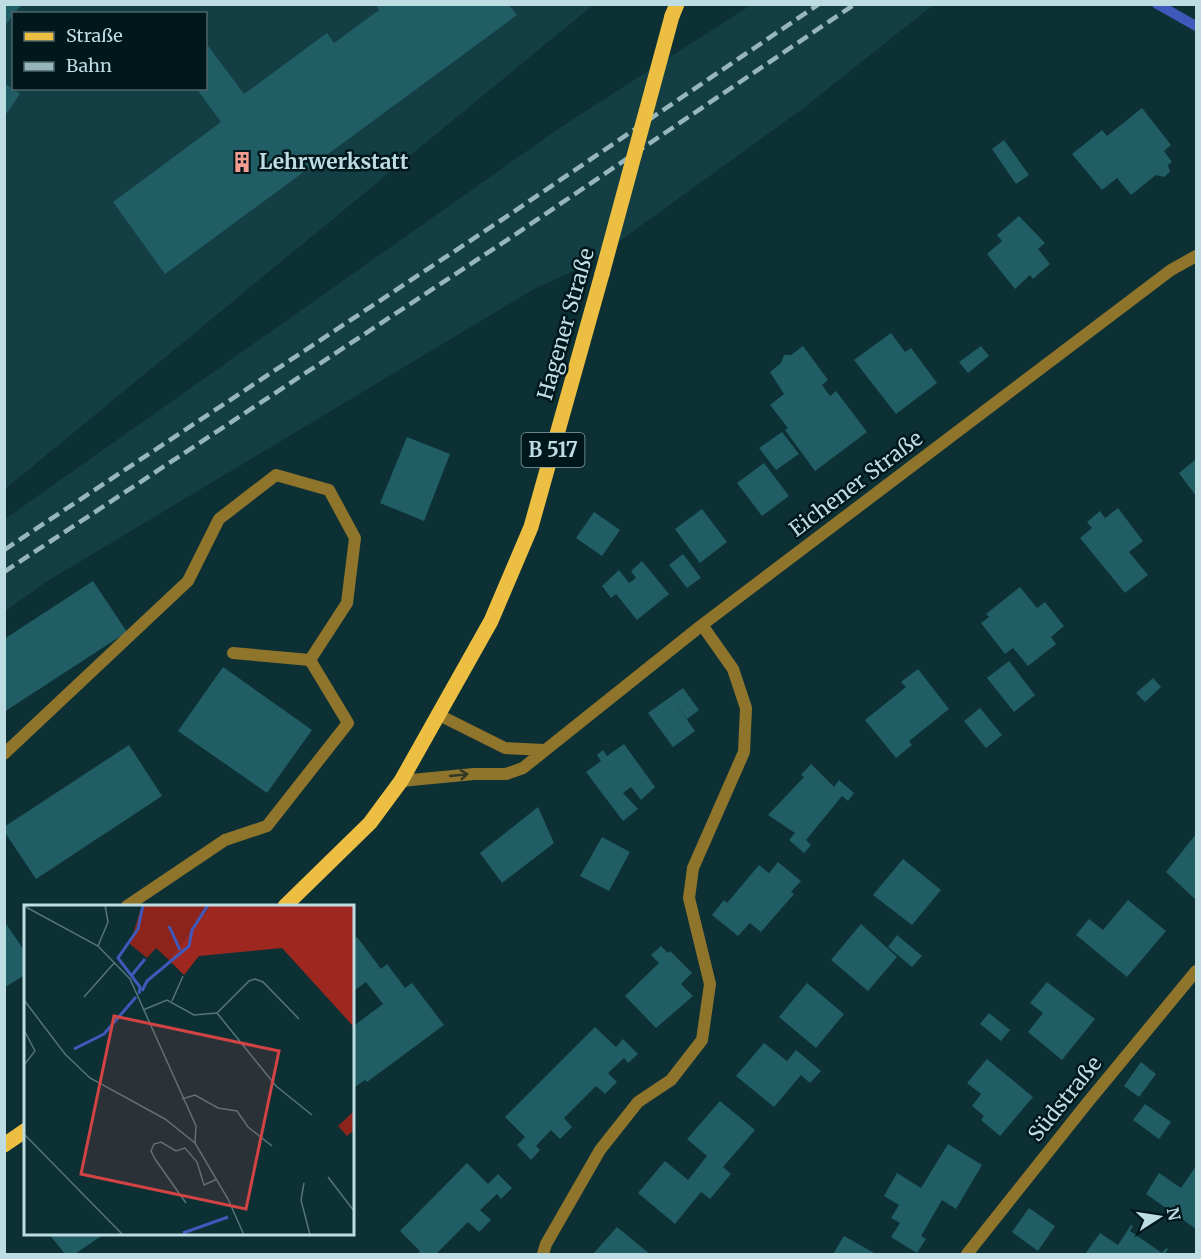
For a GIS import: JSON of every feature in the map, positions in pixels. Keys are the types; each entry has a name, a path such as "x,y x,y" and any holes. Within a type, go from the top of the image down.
{"main road":[{"name":"Hagener Straße","path":"286,905 370,823 401,781 491,621 531,527 674,10"},
{"path":"4,1145 24,1131"}],"street":[{"name":"Eichener Straße","path":"401,781 474,774 506,774 523,768 702,625 1172,270 1197,256"},
{"path":"4,754 188,581 219,519 276,475 329,490 355,538 347,603 310,660"},
{"path":"543,1254 546,1244 600,1150 638,1102 671,1080 702,1040 710,984 689,898 693,868 744,752 746,708 733,669 702,625"},
{"path":"232,653 310,660"},
{"path":"128,905 225,840 267,826 348,723 310,660"},
{"path":"437,714 506,748 544,750"},
{"name":"Südstraße","path":"967,1254 1088,1102 1197,971"}],"shaded area":[{"path":"5,5 593,5 5,489"},
{"path":"751,5 933,5 805,107 585,266 536,288 46,582 5,611 5,519 561,127"}],"building":[{"path":"4,4 22,4 16,12 12,12 12,17 4,27"},
{"name":"Lehrwerkstatt","path":"375,4 508,4 517,15 165,274 113,202 221,122 197,90 207,90 207,44 244,94 327,33 334,43 379,10"},
{"path":"4,83 20,94 4,117"},
{"path":"1142,108 1171,145 1164,151 1172,162 1168,165 1170,172 1164,177 1156,175 1131,195 1117,178 1102,190 1072,154 1102,130 1107,136"},
{"path":"1004,140 1029,175 1016,184 992,149"},
{"path":"1019,216 1045,243 1038,249 1050,264 1033,279 1030,275 1015,289 987,254 1002,241 997,235"},
{"path":"891,333 905,352 911,348 937,383 896,414 854,360"},
{"path":"803,346 828,380 822,385 830,396 836,391 867,432 815,471 785,430 788,428 770,405 784,394 770,372 781,363 784,355 791,355"},
{"path":"981,346 989,356 968,373 959,362"},
{"path":"782,432 799,454 776,470 759,448"},
{"path":"407,437 450,454 424,521 380,503"},
{"path":"1196,459 1196,496 1179,473"},
{"path":"764,463 789,496 762,516 737,483"},
{"path":"1118,508 1143,541 1129,552 1148,575 1125,593 1080,538 1092,528 1087,522 1100,511 1105,518"},
{"path":"702,509 727,542 700,563 675,529"},
{"path":"594,512 620,530 602,556 576,538"},
{"path":"683,554 701,578 687,588 669,565"},
{"path":"642,561 669,594 637,620 616,594 611,598 602,586 619,570 629,583 636,578 631,571"},
{"path":"93,581 127,632 4,712 4,639"},
{"path":"1020,587 1037,608 1045,602 1064,626 1051,637 1056,644 1028,666 1013,648 1005,654 981,623 989,617 986,614"},
{"path":"1009,661 1035,695 1014,712 987,678"},
{"path":"223,667 312,730 267,793 178,731"},
{"path":"918,669 949,709 909,741 912,745 896,758 865,720 906,687 901,682"},
{"path":"1153,678 1161,687 1145,702 1136,693"},
{"path":"683,688 699,710 687,719 673,700 695,731 673,747 648,713"},
{"path":"980,708 1002,735 986,748 964,721"},
{"path":"624,744 655,787 641,800 631,787 623,793 638,809 623,821 586,772 601,761 597,755 603,750 607,756"},
{"path":"129,745 162,796 36,879 4,831 4,827"},
{"path":"811,764 834,787 839,780 854,793 848,801 842,796 806,840 811,845 804,853 789,840 795,833 768,815 804,777 801,775"},
{"path":"538,807 554,843 502,883 480,853"},
{"path":"1196,834 1196,898 1195,899 1166,872"},
{"path":"602,837 630,852 609,891 580,876"},
{"path":"903,859 941,890 912,925 873,895"},
{"path":"778,862 801,881 791,892 794,894 761,932 750,923 738,936 712,915 724,900 727,903 759,865 769,873"},
{"path":"1128,900 1166,931 1127,977 1076,935 1089,919 1103,930"},
{"path":"4,921 24,950 24,975 4,988"},
{"path":"861,924 897,957 868,991 831,960"},
{"path":"897,935 922,956 912,967 888,947"},
{"path":"357,937 381,969 387,964 405,988 412,983 444,1025 367,1082 365,1080 354,1088 354,1026 383,1004 366,982 354,991 354,939"},
{"path":"661,946 668,953 670,951 692,973 681,984 693,996 656,1028 625,996 659,963 651,955"},
{"path":"1047,982 1095,1019 1062,1060 1028,1032 1043,1013 1030,1003"},
{"path":"807,983 844,1014 816,1048 779,1017"},
{"path":"989,1013 1010,1030 1001,1041 980,1024"},
{"path":"595,1027 616,1047 623,1039 638,1054 628,1063 624,1058 608,1073 617,1082 605,1094 596,1086 564,1118 572,1127 560,1139 551,1130 536,1146 540,1150 531,1160 517,1145 525,1137 505,1117"},
{"path":"764,1043 787,1061 796,1050 821,1071 810,1083 801,1075 774,1107 736,1076"},
{"path":"987,1059 1033,1097 1000,1136 981,1120 984,1116 972,1106 981,1094 967,1083"},
{"path":"1141,1062 1156,1074 1139,1097 1124,1086"},
{"path":"720,1101 755,1130 723,1167 731,1174 710,1199 701,1192 675,1224 638,1193 665,1161 688,1180 707,1156 687,1139"},
{"path":"1145,1104 1171,1122 1159,1139 1133,1120"},
{"path":"948,1144 982,1165 956,1209 942,1200 921,1236 926,1239 917,1253 891,1237 900,1223 891,1218 899,1205 884,1196 897,1173 921,1188"},
{"path":"467,1163 488,1184 498,1174 512,1188 501,1199 497,1194 480,1210 491,1220 479,1232 468,1222 436,1254 417,1254 420,1251 400,1231"},
{"path":"1196,1166 1196,1229 1146,1194 1159,1173 1181,1188"},
{"path":"1029,1208 1055,1226 1038,1251 1012,1232"},
{"path":"1131,1225 1133,1226 1130,1231 1162,1253 1166,1248 1168,1249 1165,1254 1085,1254 1100,1233 1118,1245"},
{"path":"617,1227 650,1254 593,1254"},
{"path":"50,1235 103,1235 75,1254 65,1254"},
{"path":"844,1236 876,1254 833,1254"}],"waterway":[{"path":"1157,4 1196,26"}],"railway":[{"path":"4,550 500,221 819,4"},
{"path":"4,572 510,238 855,4"}],"place":[{"name":"Lehrwerkstatt","path":"242,162"}]}
